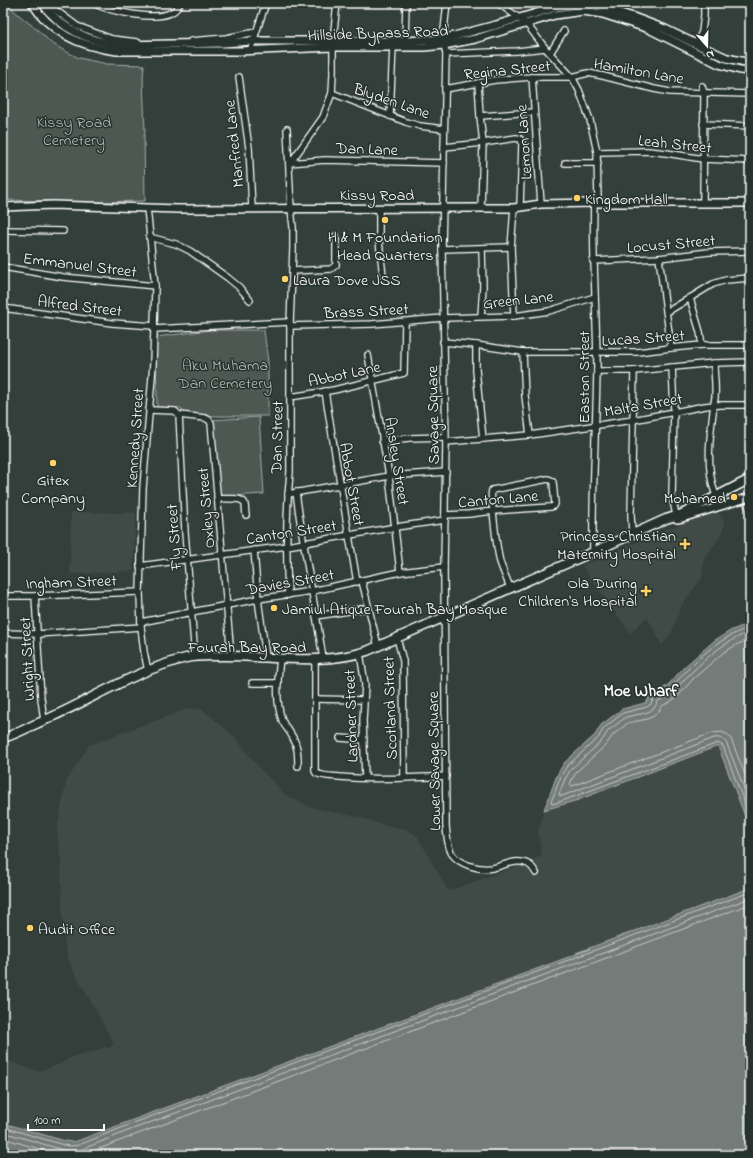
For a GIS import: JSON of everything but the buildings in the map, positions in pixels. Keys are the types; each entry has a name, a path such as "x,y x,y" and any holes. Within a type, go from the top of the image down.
{"main road":[{"name":"Fourah Bay Road","path":"3,738 9,737 44,721 148,671 195,656 319,659 360,653 472,608 678,516 750,479"},
{"name":"Fourah Bay Road","path":"472,608 510,588 527,583 632,534 678,516"},
{"path":"3,732 18,732"}],"street":[{"name":"Hillside Bypass Road","path":"32,3 40,15 66,37 100,50 117,51 250,51 333,44 405,41 444,42 557,7 581,4 599,6 633,17 665,29 727,58 750,64"},
{"name":"Hillside Bypass Road","path":"42,3 54,18 65,27 81,35 109,43 128,45 253,41 419,47 444,42 474,39 555,15 583,11 602,14 649,29 719,64 740,70 750,71"},
{"path":"48,3 77,26 112,39 135,42 180,42 226,38 256,32"},
{"path":"93,3 131,14 154,15 172,13 178,8 180,3"},
{"path":"250,51 266,3"},
{"path":"290,162 323,117 332,93 333,44 337,3"},
{"path":"405,41 406,3"},
{"name":"Savage Square","path":"442,619 446,440 442,249 446,89 446,54 444,42 447,3"},
{"path":"696,44 702,32 704,3"},
{"name":"Easton Street","path":"501,4 526,23 545,48 572,77 590,120 597,152 598,163 593,261 597,353 593,552"},
{"path":"550,53 564,31"},
{"path":"390,116 393,46"},
{"path":"446,54 517,51 545,48"},
{"name":"Hamilton Lane","path":"572,77 588,73 670,92 750,94"},
{"name":"Manfred Lane","path":"239,77 249,148 252,208"},
{"name":"Regina Street","path":"446,89 495,80 532,77 572,77"},
{"name":"Lemon Lane","path":"532,77 541,204"},
{"path":"478,83 483,143 481,208"},
{"path":"702,86 704,93 702,203"},
{"name":"Blyden Lane","path":"332,93 420,126 444,129"},
{"path":"480,116 534,112"},
{"path":"703,124 750,126"},
{"name":"Dan Street","path":"287,129 293,227 290,324 290,472 287,546 288,595"},
{"path":"444,147 516,138 520,139 522,142 517,207 511,247 514,316"},
{"name":"Leah Street","path":"597,152 648,151 702,160 750,161"},
{"name":"Dan Lane","path":"290,162 330,160 444,163"},
{"path":"565,163 598,163"},
{"name":"Kissy Road","path":"3,207 53,205 178,209 481,208 517,207 541,204 750,203"},
{"name":"Kennedy Street","path":"147,208 154,286 154,328 153,364 143,488 140,592 141,625 148,671"},
{"path":"379,208 379,241 383,276"},
{"path":"3,230 63,231"},
{"path":"292,271 331,269 334,267 336,265 336,236"},
{"path":"149,237 176,244 190,251 228,278 239,287 250,300"},
{"path":"442,249 511,247"},
{"path":"481,316 482,249"},
{"name":"Locust Street","path":"593,261 659,258 709,252 750,251"},
{"path":"659,258 671,348"},
{"name":"Emmanuel Street","path":"3,267 63,277 154,286"},
{"path":"667,312 706,288 726,280 750,278"},
{"name":"Green Lane","path":"443,318 514,316 549,311 595,296"},
{"path":"690,298 702,345"},
{"name":"Alfred Street","path":"3,308 154,328"},
{"name":"Brass Street","path":"154,328 290,324 372,324 443,318"},
{"name":"Abbot Lane","path":"290,397 325,391 404,373 405,321"},
{"name":"Lucas Street","path":"443,342 523,352 597,353 637,352 702,345 750,345"},
{"path":"476,345 476,370 483,439"},
{"path":"523,352 525,396 530,435"},
{"name":"Ansley Street","path":"368,355 389,476 400,572"},
{"path":"597,371 634,371 714,363 750,362"},
{"path":"714,363 715,395 711,427 710,475 716,496"},
{"path":"672,367 674,411 672,496 678,516 682,518 750,497"},
{"path":"632,534 631,515 634,371"},
{"name":"Abbot Street","path":"325,391 349,535 359,581 378,646"},
{"name":"Malta Street","path":"382,441 409,438 446,440 483,439 530,435 633,420 674,411 714,405 750,405"},
{"name":"Oxley Street","path":"149,410 175,411 179,415 205,418 211,423 231,656"},
{"name":"Fly Street","path":"179,415 184,526 195,656"},
{"path":"288,494 389,476 446,472"},
{"name":"Canton Lane","path":"445,518 493,511 554,506 553,482 548,479 492,490 493,511"},
{"name":"Lardner Street","path":"296,492 316,616 319,659 315,700 316,774 324,776 365,778 363,700 365,684 360,653"},
{"path":"217,499 242,500 244,502 246,515"},
{"path":"493,511 499,558 510,588"},
{"name":"Canton Street","path":"140,566 287,546 445,518"},
{"path":"254,550 258,599 266,657"},
{"name":"Davies Street","path":"3,633 37,634 141,625 191,612 258,599 312,591 400,572 444,567"},
{"name":"Ingham Street","path":"3,596 140,592"},
{"name":"Wright Street","path":"35,596 41,698 44,721"},
{"path":"316,616 368,608"},
{"name":"Lower Savage Square","path":"442,619 446,832 452,853 456,858 466,864 478,868 491,868 513,862 520,862 529,864 536,873"},
{"name":"Scotland Street","path":"397,638 403,661 404,778"},
{"path":"280,658 278,683 280,708 282,720 296,744 298,766"},
{"path":"252,683 278,683"},
{"path":"315,700 363,700"},
{"path":"340,738 364,740"},
{"path":"365,778 385,779 446,776"}],"shaded area":[{"name":"Ola During Children's Hospital","path":"718,511 725,524 718,540 704,558 702,578 682,604 671,634 662,645 647,617 630,633 582,566 669,528"},
{"path":"71,512 136,513 133,571 70,574"},
{"path":"187,709 202,709 234,736 259,768 286,795 310,807 362,818 387,826 407,829 418,837 448,891 516,867 542,856 538,832 544,810 578,800 719,746 750,829 750,888 77,1141 65,1141 3,1123 3,1059 40,1071 60,1064 75,1056 98,1050 106,1046 108,1049 114,1043 72,968 67,955 62,906 61,864 57,831 66,782 89,745"}],"green space":[{"name":"Kissy Road Cemetery","path":"3,3 6,3 50,42 79,58 107,64 144,65 145,201 92,202 3,200"},
{"name":"Aku Muhama Dan Cemetery","path":"210,330 264,330 268,362 268,416 217,416 185,414 181,408 157,407 156,337"},
{"path":"259,417 264,494 216,497 211,420"}],"water":[{"path":"750,623 750,829 718,746 578,800 544,810 557,775 564,763 595,735 601,725 622,709 647,702 650,695 669,684 684,667 715,640 732,630"},
{"path":"750,888 750,1155 3,1155 3,1123 65,1141 77,1141"}],"waterway":[{"path":"741,501 750,515"}],"place":[{"name":"Kingdom Hall","path":"577,198"},
{"name":"H & M Foundation Head Quarters","path":"385,220"},
{"name":"Laura Dove JSS","path":"285,279"},
{"name":"Gitex Company","path":"53,463"},
{"name":"Mohamed","path":"734,497"},
{"name":"Princess Christian Maternity Hospital","path":"685,544"},
{"name":"Ola During Children's Hospital","path":"646,591"},
{"name":"Jamiul Atique Fourah Bay Mosque","path":"274,608"},
{"name":"Audit Office","path":"30,928"}],"district":[{"name":"Moe Wharf","path":"641,690"}]}
